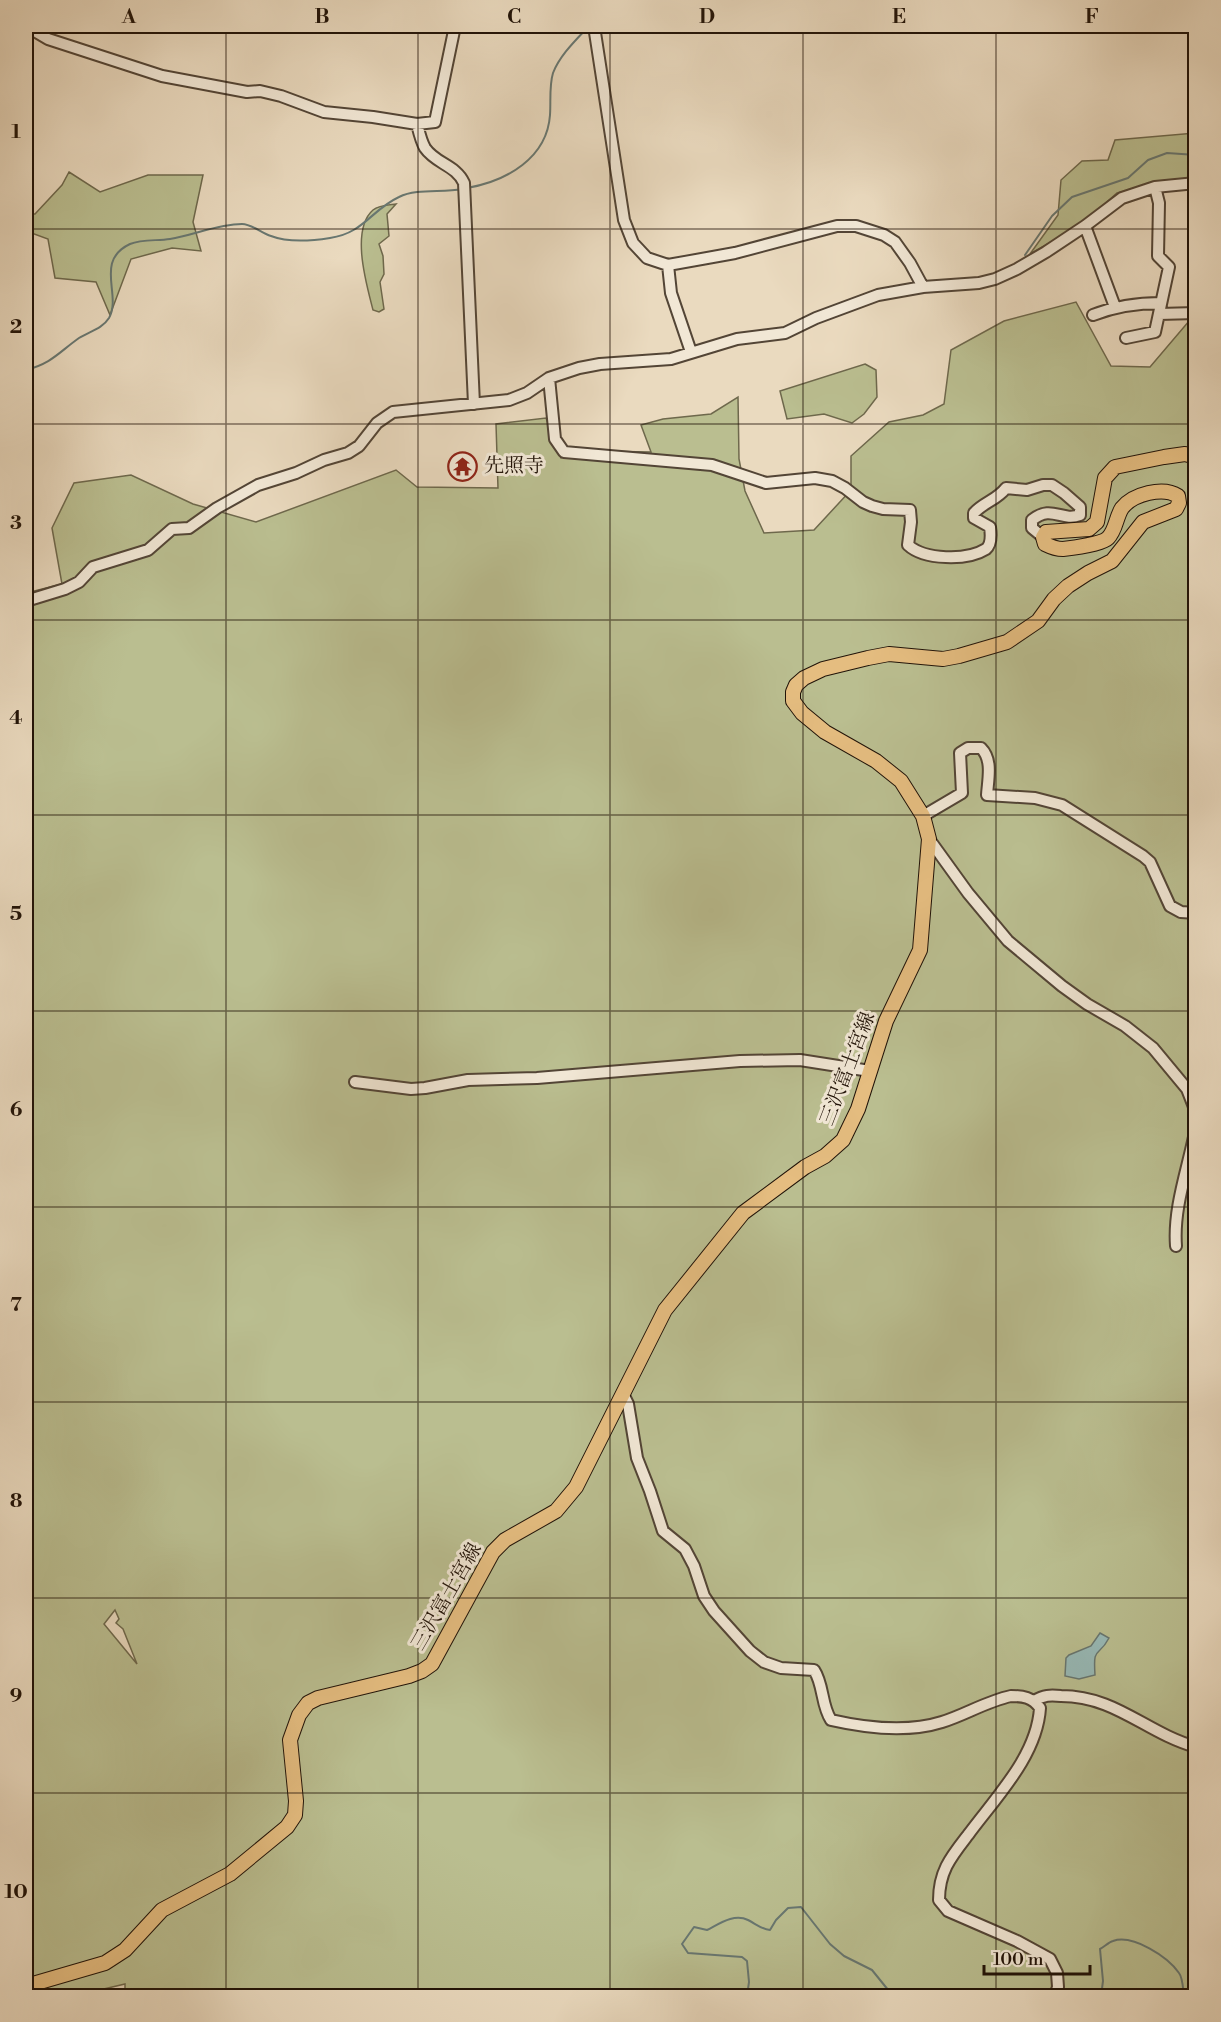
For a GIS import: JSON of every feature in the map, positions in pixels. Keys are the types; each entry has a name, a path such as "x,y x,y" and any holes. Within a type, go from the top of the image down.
{"main road":[{"path":"1043,537 1046,532 1089,529 1097,522 1105,478 1115,466 1185,454 1196,457"},
{"name":"三沢富士宮線","path":"26,1986 105,1963 125,1950 162,1910 230,1874 287,1827 295,1815 296,1801 290,1740 299,1715 308,1703 318,1698 409,1676 432,1664 493,1552 506,1540 556,1511 576,1487 665,1310 743,1213 805,1167 825,1156 843,1140 858,1109 886,1021 920,950 929,839 923,816 900,781 876,761 825,732 802,713 794,701 793,692 804,678 823,669 868,658 889,654 943,658 959,656 1007,642 1038,621 1054,599 1068,586 1112,561 1143,522 1176,509 1179,503 1178,496 1171,491 1164,491 1132,500 1122,508 1108,538 1100,542 1061,549 1045,544 1043,537"}],"street":[{"path":"26,26 48,39 162,76 248,92 271,93 324,112 417,124 435,122 455,26"},
{"path":"594,26 624,220 633,243 647,258 668,265 735,253 837,226 856,226 884,235 895,242 923,287"},
{"path":"417,124 426,149 441,163 459,172 464,183 474,404"},
{"path":"26,601 79,582 93,567 148,550 172,529 189,528 217,508 258,485 348,453 359,446 377,423 393,412 474,404 518,396 561,373 600,364 671,359 736,339 785,333 816,318 878,295 923,287 978,283 995,279 1036,258 1122,198 1155,187 1196,183"},
{"path":"1126,338 1155,332 1169,267 1158,256 1159,203 1155,187"},
{"path":"1085,226 1115,307"},
{"path":"668,265 671,293 691,352"},
{"path":"1093,315 1134,303 1196,313"},
{"path":"549,378 555,439 564,452 712,465 766,483 815,478 832,481 872,506 883,509 910,510 908,545 935,557 949,558 987,549 990,543 990,527 974,518 974,513 981,505 999,497 1006,489 1027,490 1052,485 1080,507 1080,515 1072,518 1053,512 1040,513 1032,520 1032,528 1043,537"},
{"path":"923,816 962,793 960,753 968,748 981,748 986,753 989,762 987,795 1035,798 1062,805 1143,855 1150,862 1170,906 1181,912 1196,913"},
{"path":"929,839 968,893 1008,941 1062,986 1125,1026 1153,1048 1187,1089 1194,1107 1196,1126 1176,1220 1176,1246"},
{"path":"355,1082 411,1089 468,1080 537,1078 740,1061 800,1060 870,1071"},
{"path":"623,1394 628,1404 637,1458 663,1531 685,1549 694,1566 704,1596 750,1652 764,1662 781,1668 814,1670 818,1676 825,1711 831,1720 865,1727 916,1727 940,1723 1011,1696 1023,1696 1034,1701 1040,1708 1031,1744 1000,1792 950,1859 940,1877 939,1900 948,1911 1017,1941 1050,1959 1058,1973 1058,1987 1055,1996"},
{"path":"1034,1701 1043,1695 1079,1696 1095,1700 1113,1706 1163,1734 1196,1748"}],"green space":[{"path":"1195,133 1195,179 1170,181 1117,193 1081,225 1030,254 1058,215 1061,180 1082,161 1108,160 1115,140"},
{"path":"69,172 100,192 148,175 203,175 193,222 201,251 172,248 131,259 110,315 96,282 55,278 48,239 26,231 26,214 35,214 62,185"},
{"path":"396,204 387,214 389,236 379,244 383,256 384,274 380,282 384,309 379,312 373,310 364,273 362,231 366,219 373,210 381,206"},
{"path":"1076,302 1111,366 1150,367 1195,314 1195,1996 125,1996 125,1984 74,1996 26,1996 26,593 62,584 52,528 74,483 131,475 193,504 256,522 396,470 417,487 498,488 496,424 546,418 561,458 594,451 651,452 641,425 663,419 711,414 738,397 739,459 745,491 764,533 814,530 851,490 851,456 889,422 923,415 944,404 951,350 1004,321","holes":["115,1610 119,1619 116,1623 123,1629 137,1664 104,1624"]},
{"path":"865,364 876,370 877,397 864,414 852,423 824,414 787,419 780,391"}],"water":[{"path":"1100,1633 1109,1638 1096,1655 1095,1675 1079,1679 1065,1676 1066,1658 1091,1646"}],"waterway":[{"path":"467,188 496,180 522,165 533,155 547,130 553,73 556,66 589,26"},
{"path":"1025,255 1052,216 1072,197 1128,178 1148,160 1167,153 1196,155"},
{"path":"26,370 49,361 79,338 106,322 112,309 111,269 113,260 119,251 130,244 170,239 242,224 285,240 308,241 330,238 351,231 389,202 406,194 462,189"},
{"path":"747,1996 749,1982 747,1961 742,1957 688,1953 682,1944 694,1927 707,1930 722,1922 737,1918 743,1918 770,1930 788,1908 801,1907 830,1944 844,1956 872,1970 893,1996"},
{"path":"1101,1996 1103,1981 1100,1949 1111,1942 1121,1940 1140,1944 1167,1960 1180,1975 1184,1996"}],"place":[{"name":"先照寺","path":"463,466"}]}
